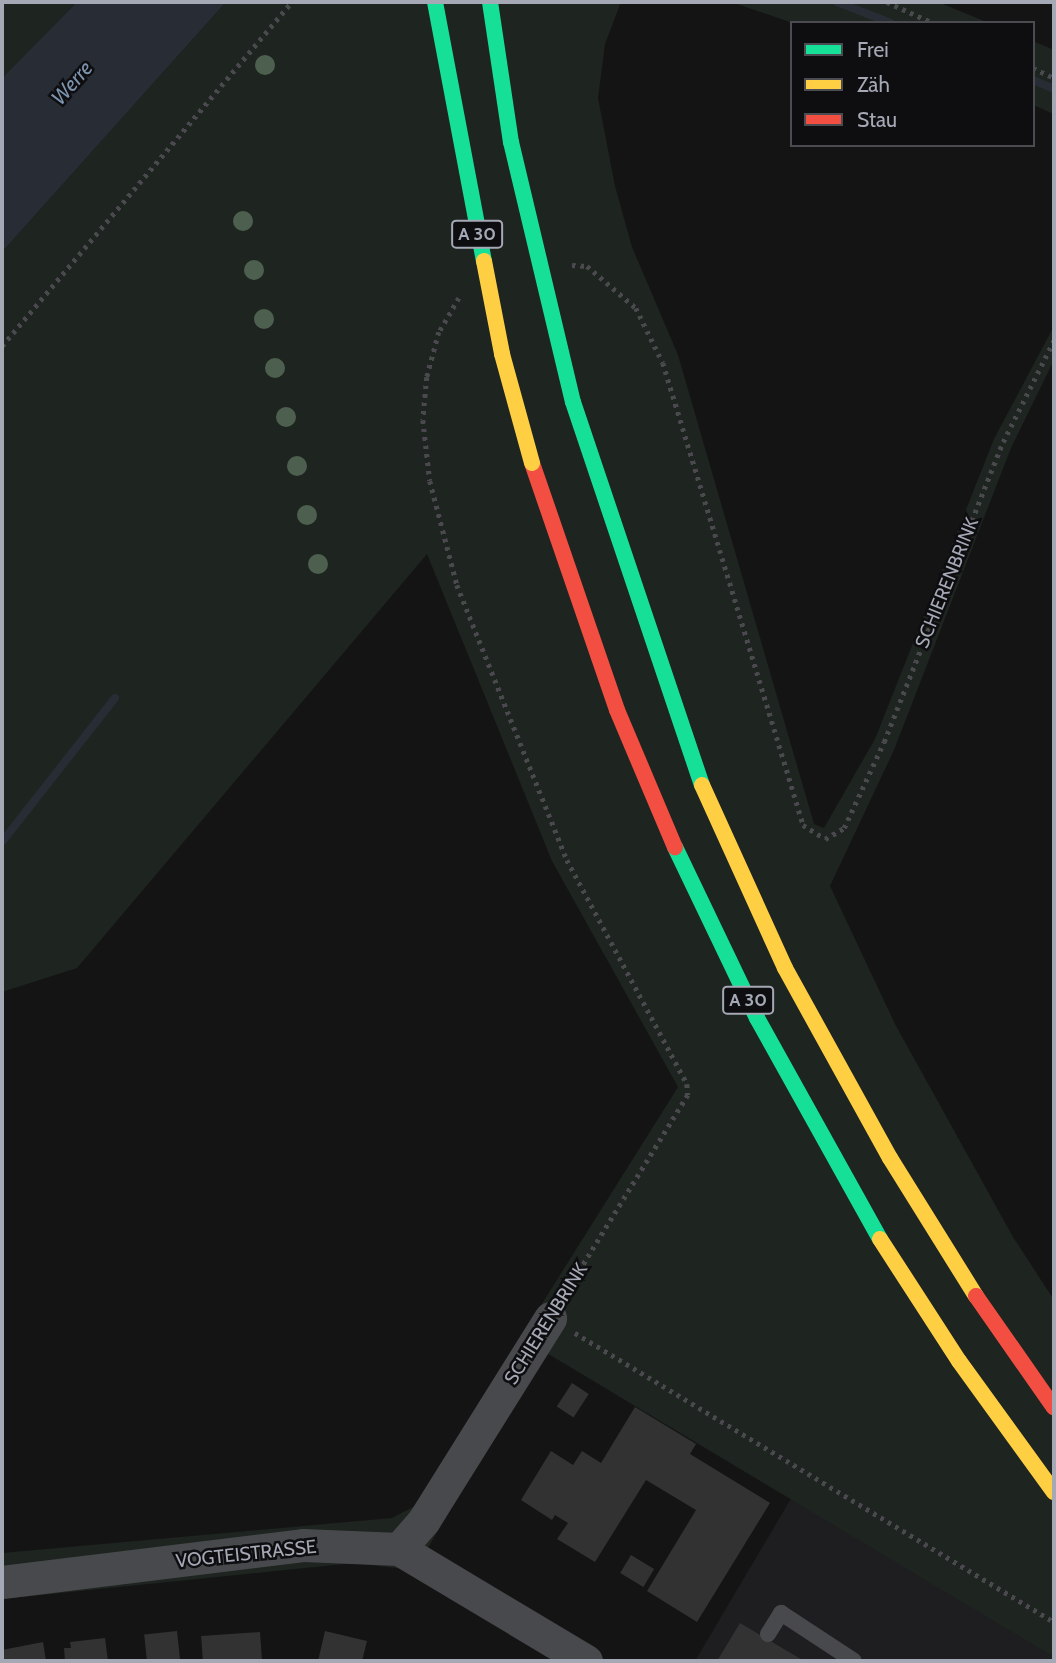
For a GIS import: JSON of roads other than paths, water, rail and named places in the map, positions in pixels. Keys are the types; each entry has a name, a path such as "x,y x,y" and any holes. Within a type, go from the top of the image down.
{"highway":[{"name":"A 30","path":"435,2 502,354 532,463 617,710 685,873 757,1018 855,1201 959,1361 1054,1492"},
{"name":"A 30","path":"490,2 511,142 573,402 680,729 718,826 785,968 897,1170 998,1332 1054,1408"}],"street":[{"name":"SCHIERENBRINK","path":"399,1549 424,1520 550,1318"},
{"name":"VOGTEISTRASSE","path":"2,1582 303,1545 399,1549 586,1661"}],"lane":[{"path":"768,1634 781,1613 854,1661"}],"water":[{"name":"Werre","path":"77,2 226,2 2,252 2,78"}],"waterway":[{"path":"837,2 886,21"},
{"path":"1035,81 1054,89"},
{"path":"2,842 115,698"}]}
